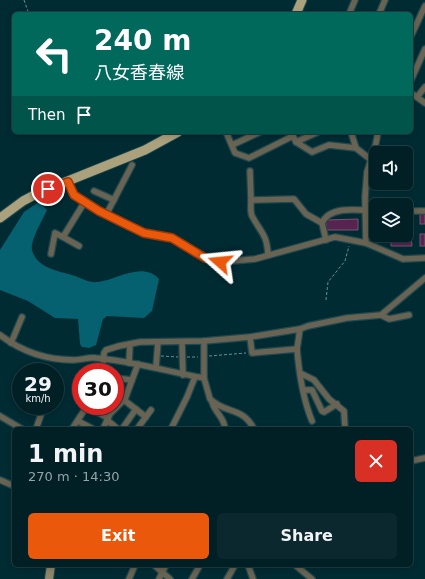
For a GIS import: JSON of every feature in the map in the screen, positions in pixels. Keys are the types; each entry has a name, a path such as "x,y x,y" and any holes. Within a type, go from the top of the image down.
{"main road":[{"path":"297,12 302,0"},
{"path":"0,218 28,198 145,150 174,134"}],"street":[{"path":"349,12 355,0"},
{"path":"380,12 385,0"},
{"path":"413,32 425,6"},
{"path":"413,76 425,49"},
{"path":"417,97 425,88"},
{"path":"413,94 425,103"},
{"path":"227,134 236,153 249,158 293,137 308,134"},
{"path":"232,145 256,134"},
{"path":"352,134 356,148"},
{"path":"375,146 378,134"},
{"path":"293,137 312,152 329,145 356,148 369,158"},
{"path":"366,243 365,210 369,163"},
{"path":"106,215 132,165"},
{"path":"250,171 252,216 264,233 267,242 268,255"},
{"path":"68,182 74,195 106,215 144,233 172,238 205,258 220,262 255,259 335,237 366,243 403,259 425,258"},
{"path":"94,190 114,200"},
{"path":"251,200 294,199 306,214 322,223"},
{"path":"63,237 84,202"},
{"path":"326,240 322,223 324,219 334,212 369,210"},
{"path":"413,211 425,211"},
{"path":"51,254 55,232 79,246"},
{"path":"381,315 425,278"},
{"path":"103,363 106,350 130,344 204,341 250,337 300,329 347,318 381,315 389,319 410,315"},
{"path":"11,343 22,317"},
{"path":"300,329 297,349 300,373 308,412 312,421"},
{"path":"0,335 31,354 74,360 95,358 103,359 156,367 183,375 204,378"},
{"path":"250,337 252,353 297,349"},
{"path":"204,341 204,378 206,392 216,412 223,420 225,427"},
{"path":"156,367 158,342"},
{"path":"182,342 183,375"},
{"path":"129,363 130,344"},
{"path":"138,364 124,400 146,417"},
{"path":"300,373 314,380 329,399 337,404 346,414 345,427"},
{"path":"172,427 195,377"},
{"path":"124,379 132,380"},
{"path":"304,390 312,390 322,411 324,412 337,404"},
{"path":"212,402 226,410 242,414 248,419 253,427"},
{"path":"123,427 136,409"},
{"path":"138,427 151,410"},
{"path":"223,420 226,410"},
{"path":"37,427 41,415"},
{"path":"74,427 82,415"},
{"path":"100,415 116,427"},
{"path":"103,427 105,418 108,415"},
{"path":"0,416 19,427"},
{"path":"78,421 89,427"},
{"path":"413,461 425,458"},
{"path":"0,480 12,485"},
{"path":"50,579 51,567"},
{"path":"129,579 134,567"},
{"path":"156,567 170,579"},
{"path":"159,579 165,567"},
{"path":"192,579 199,567"},
{"path":"227,579 234,567"},
{"path":"249,567 253,579"},
{"path":"297,567 312,579"}],"path":[{"path":"24,0 28,12"},
{"path":"326,300 328,282 345,261 351,240"}],"water":[{"path":"39,202 47,210 32,246 32,250 39,261 56,271 92,282 105,281 129,273 145,272 152,274 159,279 152,311 144,318 107,316 103,319 96,345 89,348 82,347 80,344 78,319 55,318 28,301 0,290 0,250 24,212"}],"building":[{"path":"420,214 425,214 425,224 420,224"},
{"path":"358,219 358,230 326,230 326,220"},
{"path":"420,234 425,234 425,246 420,246"},
{"path":"391,242 412,242 412,246 391,246"}],"route":[{"path":"48,189 68,182 74,195 99,211 144,233 172,238 205,258 220,262"}]}
